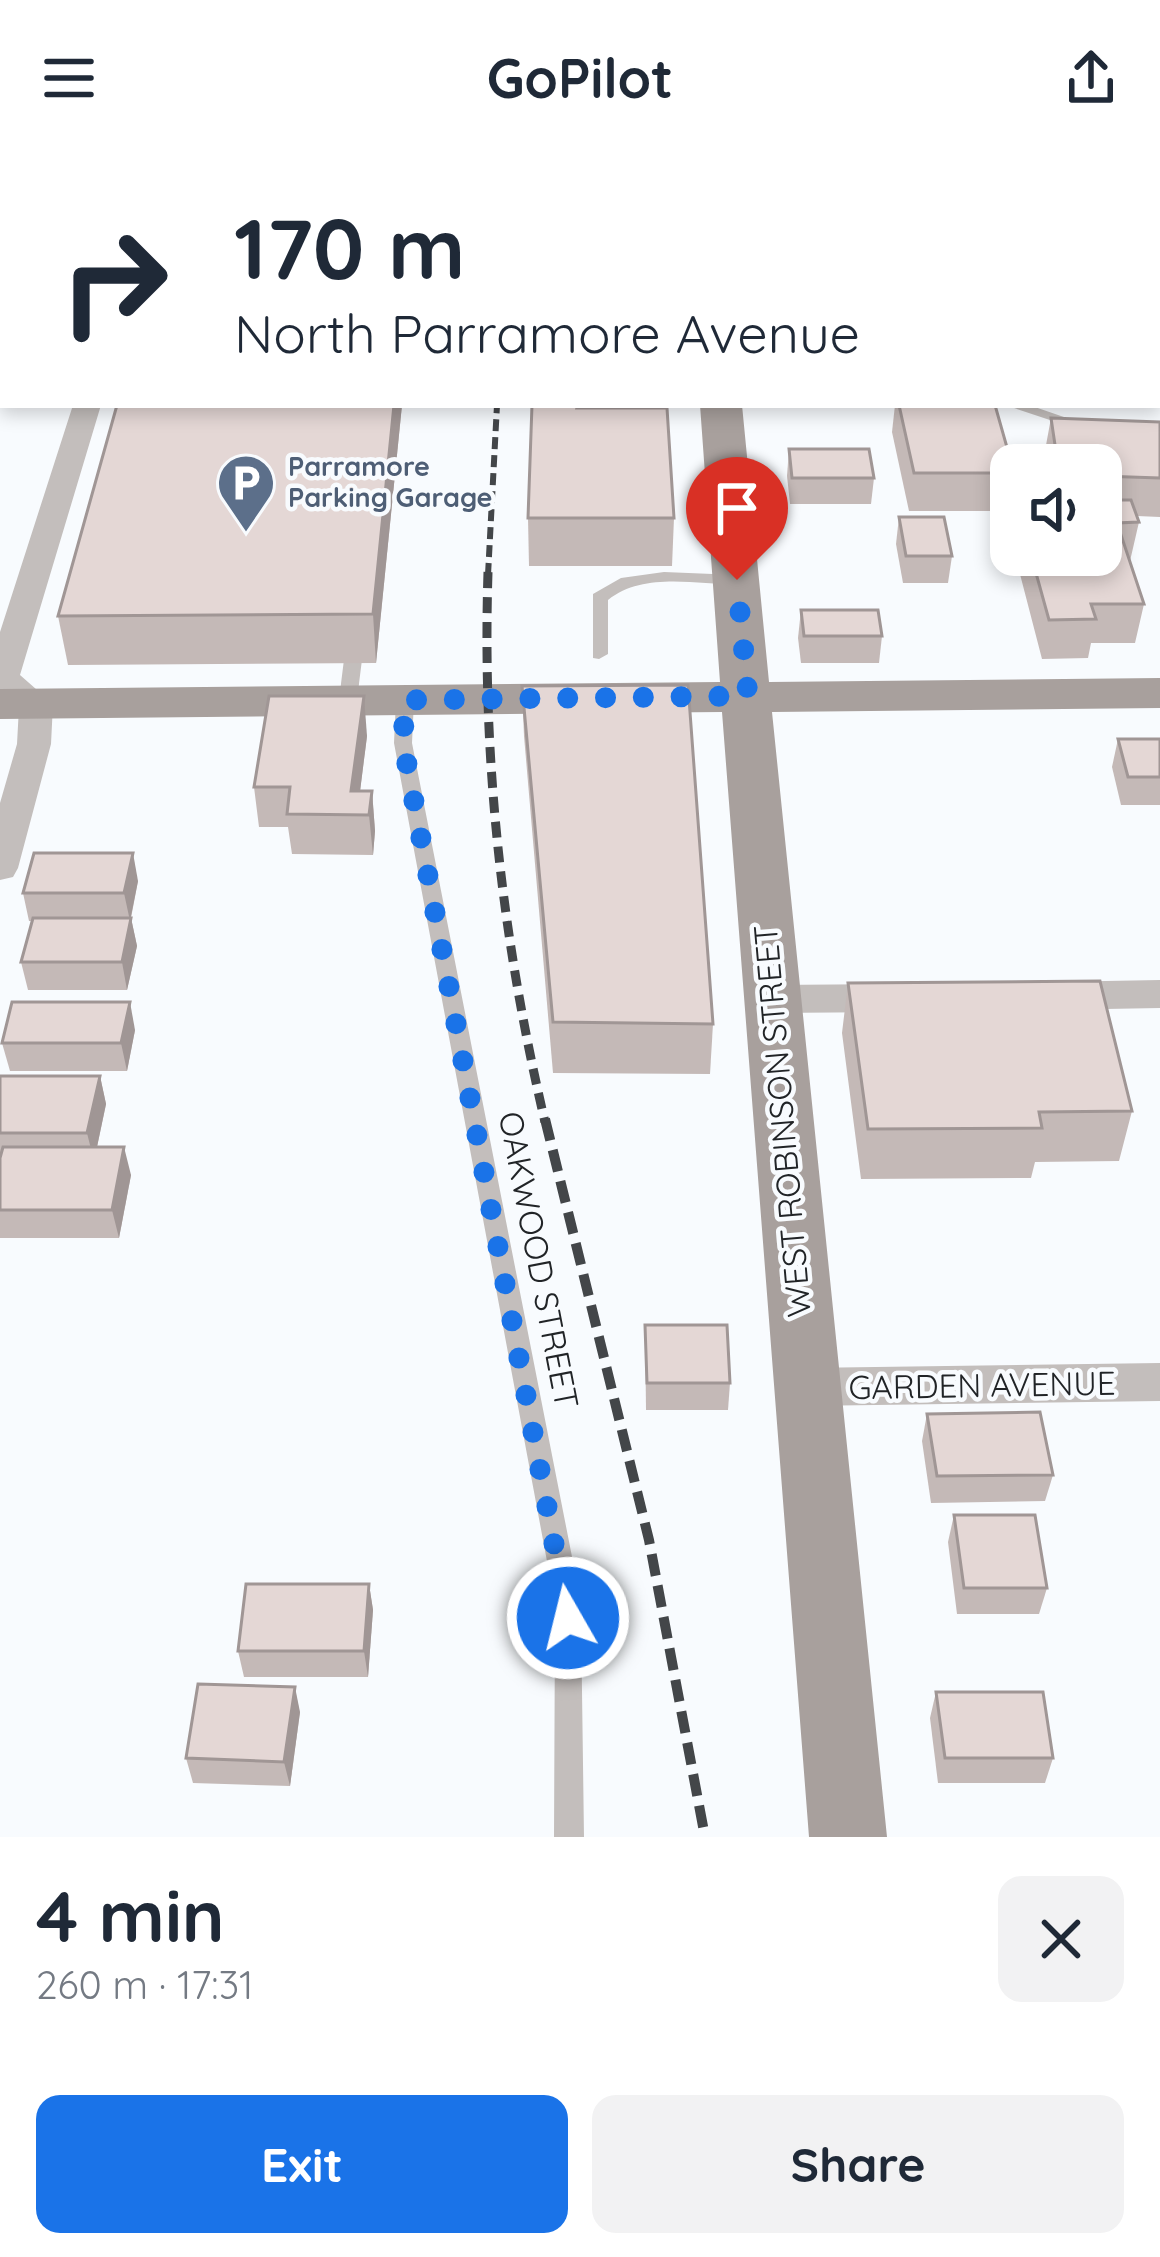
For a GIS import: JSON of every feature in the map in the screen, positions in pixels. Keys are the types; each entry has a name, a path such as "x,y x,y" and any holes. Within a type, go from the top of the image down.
{"street":[{"path":"0,868 34,744 2,678 86,408"},
{"name":"WEST ROBINSON STREET","path":"721,408 848,1837"},
{"path":"18,704 1160,693"},
{"path":"1024,996 1160,994"},
{"path":"771,1000 934,997"},
{"name":"GARDEN AVENUE","path":"805,1387 1160,1382"}],"lane":[{"path":"1022,408 1107,430"},
{"path":"599,654 598,598 608,587 630,581 737,580"},
{"path":"348,700 359,607"},
{"name":"OAKWOOD STREET","path":"405,700 403,743 562,1572 568,1618 569,1837"}],"building":[{"name":"Parramore Parking Garage","path":"116,408 394,408 373,614 58,616"},
{"path":"532,408 667,408 674,518 528,518"},
{"path":"900,408 996,408 1006,444 990,444 990,473 914,473"},
{"path":"1051,418 1160,422 1160,478 1122,477 1122,444 1055,444"},
{"path":"789,449 869,449 874,478 792,478"},
{"path":"1122,500 1131,500 1139,522 1122,523"},
{"path":"899,517 944,517 952,556 906,556"},
{"path":"1122,538 1144,604 1091,604 1096,619 1049,620 1037,576 1122,576"},
{"path":"801,610 878,610 882,636 804,636"},
{"path":"688,685 713,1024 553,1022 522,686"},
{"path":"269,696 364,696 351,791 372,791 369,815 287,814 290,787 254,787"},
{"path":"1118,739 1160,739 1160,777 1128,777"},
{"path":"34,853 133,853 124,893 23,893"},
{"path":"33,918 131,918 122,962 21,962"},
{"path":"1100,981 1132,1111 1039,1112 1042,1128 868,1129 848,983"},
{"path":"12,1002 130,1002 121,1043 2,1043"},
{"path":"0,1076 100,1076 87,1133 0,1133"},
{"path":"3,1147 124,1147 112,1210 0,1210"},
{"path":"645,1325 727,1325 730,1383 647,1383"},
{"path":"1040,1412 1053,1475 937,1476 927,1414"},
{"path":"954,1515 1035,1515 1047,1588 964,1588"},
{"path":"246,1584 369,1584 364,1651 238,1651"},
{"path":"198,1684 295,1687 284,1762 186,1758"},
{"path":"936,1692 1043,1692 1053,1758 945,1758"}],"railway":[{"path":"488,575 497,408"},
{"path":"488,572 488,712 498,849 517,985 545,1122"},
{"path":"545,1119 649,1540 705,1837"}],"place":[{"name":"Parramore Parking Garage","path":"246,534"}],"route":[{"path":"568,1618 403,743 405,700 748,696 737,580"}]}
